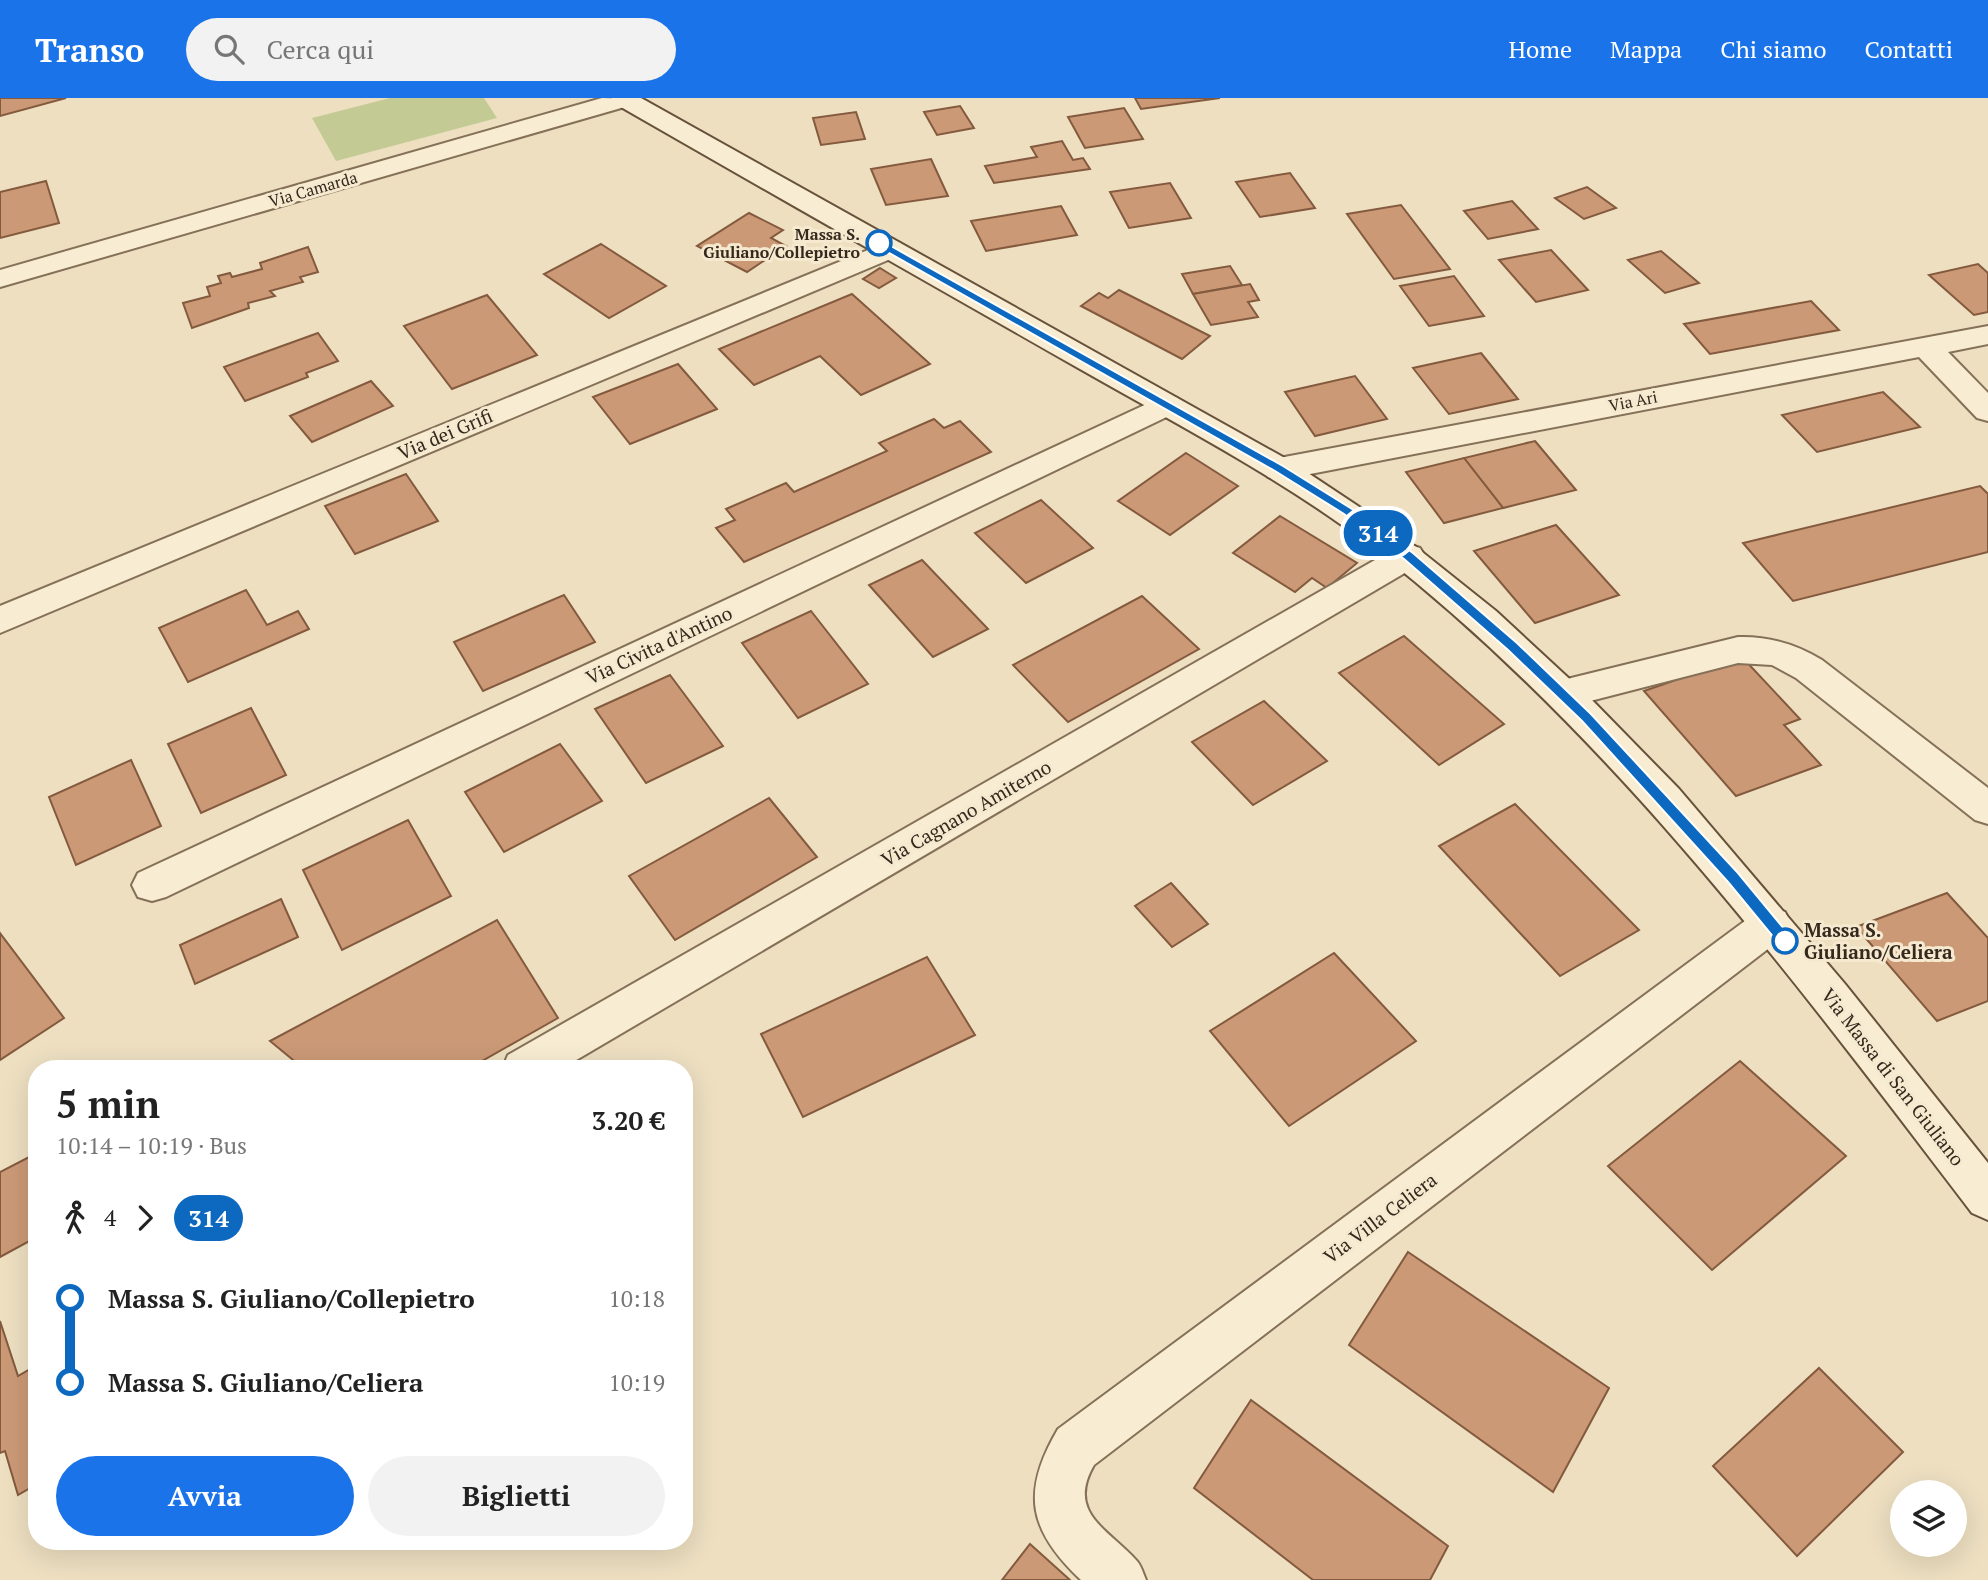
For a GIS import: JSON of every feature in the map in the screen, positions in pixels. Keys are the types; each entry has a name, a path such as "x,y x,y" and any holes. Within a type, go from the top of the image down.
{"street":[{"name":"Via Massa di San Giuliano","path":"624,99 1279,468 1348,511 1408,556 1563,694 1693,832 1771,924 1988,1198"},
{"name":"Via Camarda","path":"0,279 624,99"},
{"name":"Via dei Grifi","path":"0,620 890,249"},
{"name":"Via Ari","path":"1279,468 1988,335"},
{"path":"1926,346 1988,411"},
{"name":"Via Civita d'Antino","path":"152,885 1166,405"},
{"name":"Via Cagnano Amiterno","path":"539,1060 1408,556"},
{"path":"1563,694 1738,650 1775,652 1809,669 1988,810"},
{"name":"Via Villa Celiera","path":"1120,1580 1080,1546 1069,1531 1059,1502 1061,1473 1076,1447 1771,924"}],"green space":[{"path":"390,98 484,98 497,118 336,161 312,118"}],"building":[{"path":"0,98 66,98 0,116"},
{"path":"1135,98 1220,98 1141,109"},
{"path":"960,106 974,128 937,135 924,112"},
{"path":"1124,108 1143,139 1085,148 1068,117"},
{"path":"856,112 865,139 821,145 813,118"},
{"path":"1062,141 1073,160 1083,158 1090,169 994,183 985,166 1037,157 1031,147"},
{"path":"931,159 948,196 886,205 871,169"},
{"path":"1290,173 1315,208 1260,217 1236,182"},
{"path":"46,181 59,223 0,238 0,192"},
{"path":"1170,183 1191,218 1129,228 1110,192"},
{"path":"1587,187 1616,208 1584,219 1555,198"},
{"path":"1512,201 1538,229 1488,239 1464,211"},
{"path":"1401,205 1450,269 1394,279 1347,214"},
{"path":"1061,206 1077,235 986,251 971,221"},
{"path":"749,213 783,230 771,238 786,246 747,272 697,246"},
{"path":"601,244 666,286 609,318 544,274"},
{"path":"308,247 318,272 300,277 303,282 270,291 275,296 248,303 249,308 192,328 183,303 210,296 207,287 221,283 218,276 230,273 232,277 262,269 260,263"},
{"path":"1551,250 1588,290 1536,302 1499,260"},
{"path":"1661,251 1699,283 1665,293 1628,260"},
{"path":"1978,264 1988,273 1988,312 1974,315 1929,275"},
{"path":"1230,266 1242,285 1193,294 1182,274"},
{"path":"880,268 896,278 879,288 863,279"},
{"path":"1454,276 1484,316 1429,326 1400,286"},
{"path":"1250,284 1259,300 1248,302 1258,317 1211,325 1193,294"},
{"path":"1119,290 1210,336 1182,359 1081,306 1099,293 1108,298"},
{"path":"852,294 930,364 861,395 820,356 754,385 719,349"},
{"path":"487,295 537,355 452,389 404,326"},
{"path":"1811,301 1839,330 1710,354 1684,324"},
{"path":"318,333 338,361 306,373 308,377 245,401 224,367"},
{"path":"1481,353 1518,399 1449,414 1413,368"},
{"path":"678,364 717,409 630,444 593,397"},
{"path":"1355,376 1387,419 1315,436 1285,392"},
{"path":"371,381 393,406 312,442 290,416"},
{"path":"1883,392 1920,427 1817,452 1782,415"},
{"path":"934,419 944,428 960,421 991,452 744,562 716,528 735,520 726,509 786,483 794,492 887,451 879,443"},
{"path":"1535,441 1576,490 1503,508 1464,458"},
{"path":"1186,453 1238,486 1170,535 1118,501"},
{"path":"1464,458 1503,508 1444,523 1406,472"},
{"path":"406,474 438,521 355,554 325,506"},
{"path":"1980,486 1988,494 1988,552 1793,601 1743,543"},
{"path":"1041,500 1093,548 1026,583 975,533"},
{"path":"1280,516 1357,563 1327,588 1312,578 1295,592 1233,553"},
{"path":"1556,525 1619,595 1535,623 1474,551"},
{"path":"922,560 988,629 933,657 869,585"},
{"path":"246,590 267,625 298,611 309,629 188,682 159,628"},
{"path":"564,595 595,642 483,691 454,642"},
{"path":"1142,596 1199,649 1068,722 1013,665"},
{"path":"811,611 868,684 798,718 742,643"},
{"path":"1404,636 1504,724 1439,765 1339,673"},
{"path":"1742,657 1800,719 1784,725 1821,765 1736,796 1644,691"},
{"path":"670,675 723,746 646,783 595,709"},
{"path":"1264,701 1327,761 1253,805 1192,742"},
{"path":"251,708 286,775 201,813 168,744"},
{"path":"560,744 602,801 504,852 465,792"},
{"path":"131,760 161,826 76,865 49,797"},
{"path":"769,798 817,857 675,940 629,876"},
{"path":"1515,804 1639,930 1560,976 1439,846"},
{"path":"408,820 451,896 342,950 303,870"},
{"path":"1171,883 1208,924 1172,947 1135,906"},
{"path":"1947,893 1988,938 1988,1001 1937,1021 1856,927"},
{"path":"281,899 298,937 195,984 180,945"},
{"path":"497,920 558,1018 484,1060 293,1060 270,1041"},
{"path":"0,933 64,1018 0,1060"},
{"path":"1334,953 1416,1041 1289,1126 1210,1031"},
{"path":"927,957 975,1035 803,1117 761,1034"},
{"path":"1740,1061 1846,1156 1712,1270 1608,1166"},
{"path":"28,1158 28,1242 0,1257 0,1172"},
{"path":"1408,1252 1609,1388 1553,1492 1349,1345"},
{"path":"0,1321 18,1376 28,1370 28,1489 18,1495 5,1451 0,1453"},
{"path":"1819,1368 1903,1452 1797,1556 1713,1466"},
{"path":"1251,1400 1448,1546 1430,1580 1313,1580 1194,1488"},
{"path":"1030,1544 1070,1580 1002,1580"}],"bus line":[{"name":"314","path":"879,243 1279,468 1380,534 1441,583 1587,717 1733,877 1785,941"}],"place":[{"name":"Massa S. Giuliano/Collepietro","path":"879,243"},
{"name":"Massa S. Giuliano/Celiera","path":"1785,941"}]}
